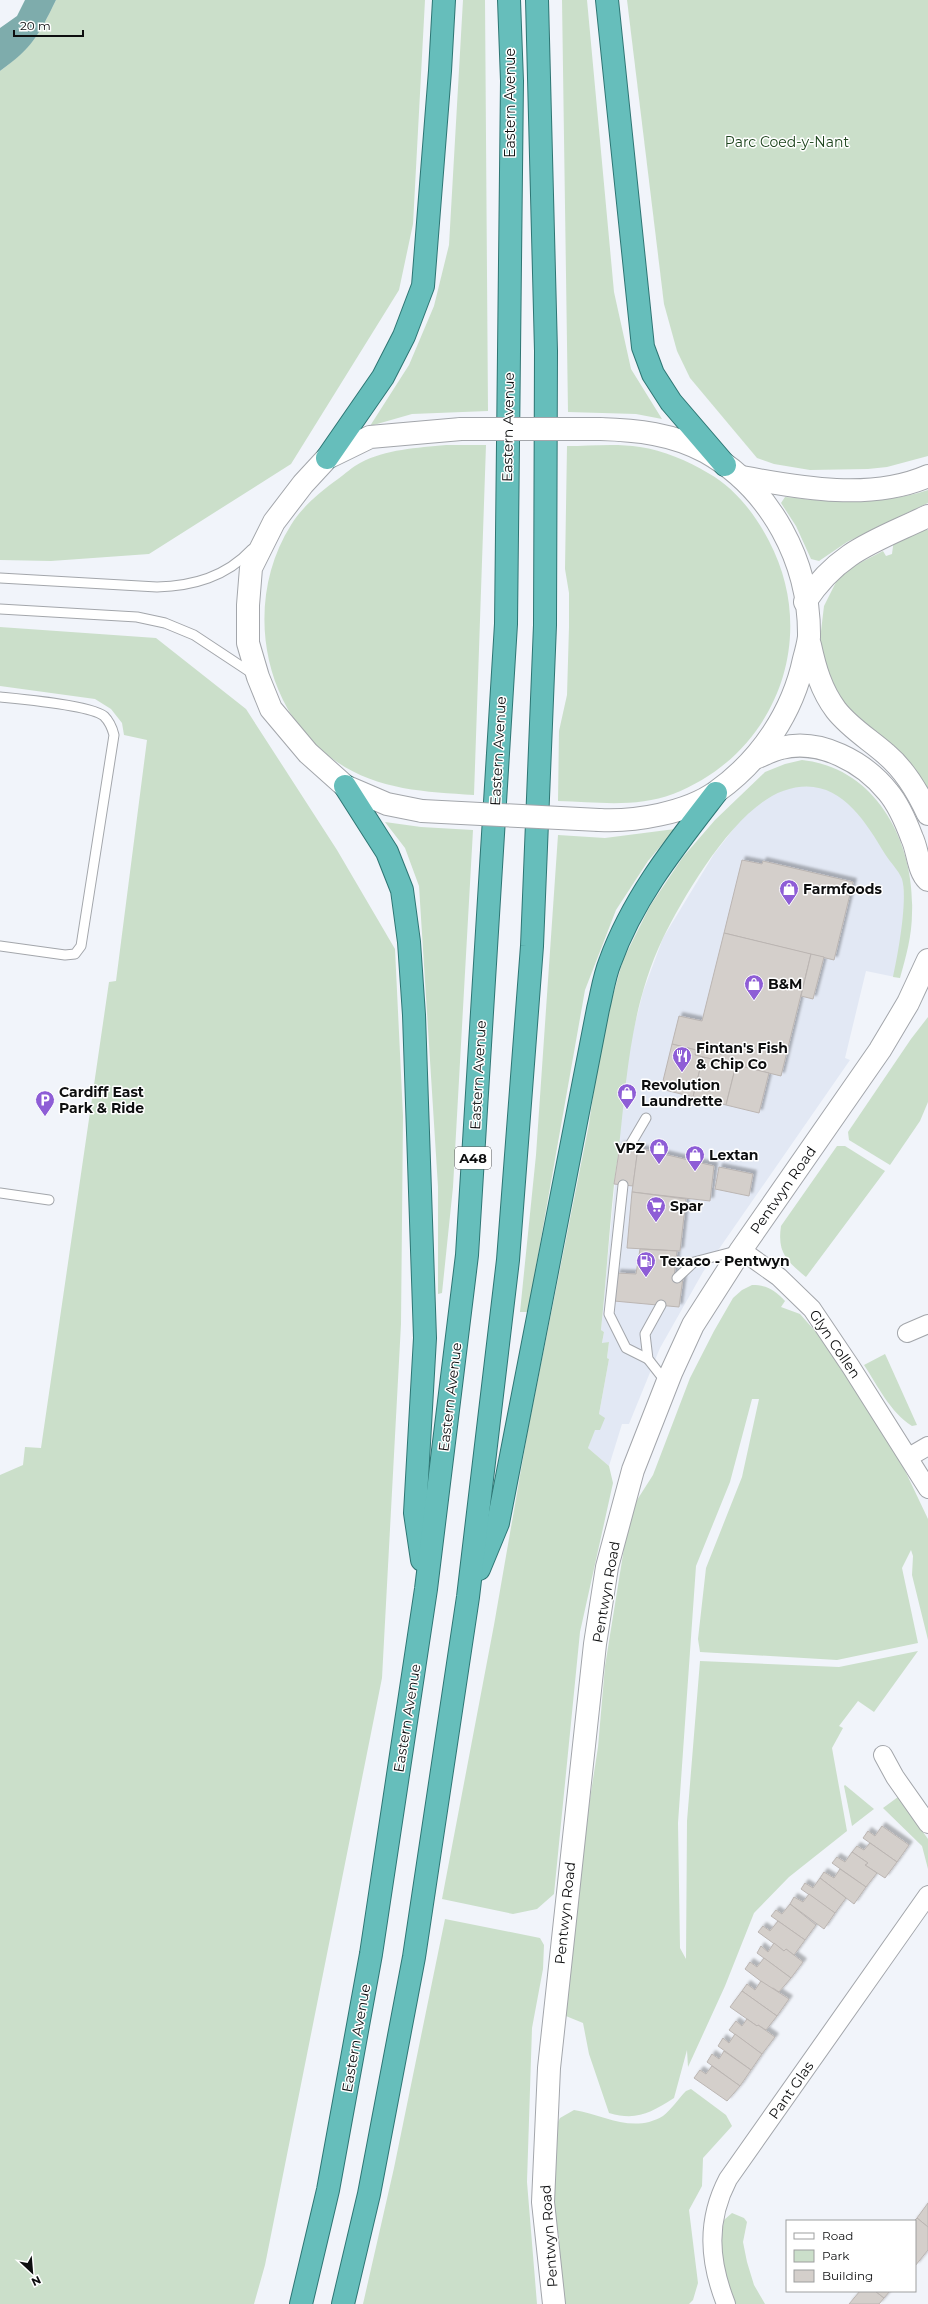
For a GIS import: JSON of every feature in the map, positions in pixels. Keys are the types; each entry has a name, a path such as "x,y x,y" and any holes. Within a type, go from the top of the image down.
{"highway":[{"path":"327,458 383,377 404,336 423,286 440,71 444,0"},
{"name":"Eastern Avenue","path":"301,2304 328,2190 371,1954 426,1589 467,1254 506,624 512,81 509,0"},
{"name":"Eastern Avenue","path":"343,2304 369,2194 414,1957 468,1596 508,1260 532,930 545,625 546,350 537,0"},
{"path":"607,0 643,348 653,374 671,402 733,471"},
{"path":"345,786 387,852 402,890 409,942 414,1015 426,1338 415,1513 426,1589"},
{"path":"468,1596 498,1523 598,1009 609,963 626,922 657,869 716,793"}],"street":[{"path":"809,638 799,684 780,722 755,758 716,793 664,814 619,821 422,811 387,804 345,786 324,770 291,735 271,709 258,677 248,643 248,605 252,568 270,530 303,484 327,458 370,437 462,429 600,429 627,430 660,435 705,452 733,471 764,502 788,541 797,563 805,602 809,638 816,674 835,708 854,729 887,755 901,769 914,786 928,814"},
{"path":"733,471 794,485 856,490 902,485 928,476"},
{"path":"805,602 825,574 840,561 928,516"},
{"path":"755,758 781,748 803,746 827,750 848,758 869,773 889,792 903,817 917,848 923,875 928,880"},
{"name":"Pentwyn Road","path":"554,2304 543,2202 549,2068 596,1644 607,1567 633,1470 666,1383 693,1325 741,1250 880,1050 908,1003 928,960"},
{"name":"Glyn Collen","path":"741,1250 779,1277 812,1310 909,1457 928,1489"},
{"path":"906,1333 928,1324"},
{"path":"909,1457 928,1446"},
{"path":"883,1755 895,1777 928,1824"},
{"name":"Pant Glas","path":"726,2304 715,2270 712,2232 714,2212 721,2193 728,2179 928,1895"}],"lane":[{"path":"0,578 157,587 180,586 204,581 240,562 270,530"},
{"path":"0,609 137,617 165,623 194,635 258,677"},
{"path":"0,696 56,703 102,715 110,722 114,735 81,946 75,954 65,955 0,946"},
{"path":"629,1147 646,1118"},
{"path":"623,1185 609,1314 626,1348 648,1359 666,1383"},
{"path":"0,1193 49,1200"},
{"path":"677,1278 694,1262 741,1250"},
{"path":"648,1359 645,1334 660,1306"}],"shaded area":[{"path":"770,782 854,790 903,877 905,913 895,977 866,971 845,1058 850,1060 703,1272 660,1348 629,1424 622,1424 609,1466 588,1448 599,1414 609,1359 607,1358 609,1342 602,1344 604,1332 601,1330 625,1079 632,1036 643,992 663,938 714,854"}],"green space":[{"path":"56,0 425,0 413,224 399,290 291,464 149,554 51,561 0,560 0,71 20,55 34,40"},
{"path":"463,0 485,0 488,411 412,414 370,426 409,365 434,306 449,245"},
{"path":"562,0 587,0 614,292 631,369 662,419 636,414 568,412"},
{"name":"Parc Coed-y-Nant","path":"627,0 928,0 928,456 887,467 868,469 810,470 774,464 757,458 690,378 677,351 664,304"},
{"path":"446,445 486,445 474,795 420,791 386,784 369,779 337,762 311,740 291,714 276,685 268,653 264,620 267,587 276,555 295,518 312,500 354,466 370,458 413,448"},
{"path":"622,445 649,448 692,464 718,479 743,502 757,521 769,541 784,578 790,616 788,653 779,689 762,722 739,751 709,776 673,794 659,798 630,803 558,801 559,731 567,695 569,627 569,593 565,569 567,446"},
{"path":"928,490 928,503 847,542 819,561 811,559 796,526 781,503 785,497 830,501 872,501 900,497"},
{"path":"918,530 928,530 928,794 858,722 836,695 819,648 824,606 836,582 852,567 883,551 886,556 892,554 894,539"},
{"path":"0,627 156,638 246,709 337,850 395,949 403,1116 401,1324 382,1678 265,2265 254,2304 0,2304 0,1475 23,1465 25,1447 41,1448 109,982 116,981 147,740 124,735 122,723 111,709 95,699 0,686"},
{"path":"802,760 828,766 851,777 871,793 886,813 898,836 907,861 911,887 912,913 910,938 900,978 893,977 900,941 903,913 904,888 902,879 857,813 832,793 818,788 801,787 783,791 765,800 747,815 713,854 684,899 663,938 652,963 637,1014 628,1066 619,1152 614,1180 601,1330 604,1332 602,1343 609,1342 607,1358 609,1359 599,1414 605,1418 600,1430 595,1430 588,1448 609,1466 613,1483 580,1632 554,1894 537,1909 513,1914 442,1899 494,1625 529,1424 589,1124 602,1034 623,960 650,906 683,857 715,820 765,772 785,764"},
{"path":"385,822 421,827 473,830 453,1187 442,1293 438,1294 438,1187 419,886 405,848"},
{"path":"675,829 648,861 616,910 585,990 528,1312 520,1312 536,1155 558,835 605,838"},
{"path":"928,1017 928,1102 920,1121 890,1165 849,1140 848,1132 911,1039"},
{"path":"837,1146 845,1146 885,1171 806,1277 789,1261 782,1250 780,1235 781,1226"},
{"path":"752,1285 766,1287 778,1294 785,1301 781,1307 800,1314 845,1365 899,1458 928,1519 928,1640 912,1575 913,1556 911,1550 902,1568 918,1643 837,1660 700,1652 698,1639 706,1568 742,1477 759,1399 752,1399 730,1482 696,1566 678,1823 680,1948 686,1959 687,1821 700,1661 839,1667 918,1651 874,1712 858,1701 839,1726 843,1728 832,1748 847,1831 789,1877 754,1913 725,1986 688,2067 687,2050 674,2098 658,2108 643,2114 636,2116 619,2115 609,2113 589,2054 583,2023 561,2014 576,1889 598,1747 605,1666 630,1511 653,1475 690,1378 714,1331 733,1298 742,1290"},
{"path":"885,1354 917,1425 912,1426 897,1414 864,1365"},
{"path":"845,1785 874,1809 852,1826 844,1786"},
{"path":"898,1797 928,1839 928,1869 922,1846 883,1808"},
{"path":"445,1919 540,1938 544,1945 543,1969 532,2028 527,2182 537,2304 363,2304 394,2168"},
{"path":"691,2089 726,2115 732,2126 703,2158 702,2186 689,2210 698,2283 693,2300 689,2304 561,2304 559,2235 547,2210 553,2132 560,2118 574,2110 618,2122 641,2123 652,2121 663,2116 686,2091"},
{"path":"732,2213 744,2218 747,2222 743,2242 747,2262 754,2285 765,2304 735,2304 731,2298 720,2248 724,2220"}],"water":[{"path":"25,0 56,0 45,23 34,40 20,55 0,71 0,28 17,16"}],"building":[{"name":"Farmfoods","path":"742,860 762,864 763,861 853,882 834,960 724,933"},
{"name":"B&M","path":"724,933 811,954 781,1076 695,1055 696,1050 672,1044 679,1016 702,1021"},
{"path":"811,954 824,957 813,999 801,996"},
{"name":"Fintan's Fish & Chip Co","path":"672,1044 696,1050 695,1055 703,1057 693,1097 661,1089"},
{"path":"703,1057 736,1065 726,1105 693,1097"},
{"path":"736,1065 769,1073 759,1113 726,1105"},
{"path":"620,1145 638,1148 633,1186 614,1184"},
{"path":"638,1148 714,1166 710,1201 632,1192"},
{"path":"719,1167 753,1174 749,1196 715,1189"},
{"name":"Spar","path":"632,1192 686,1199 680,1251 627,1248"},
{"name":"Texaco - Pentwyn","path":"640,1249 677,1251 674,1277 683,1278 679,1307 614,1301 617,1273 636,1274"},
{"path":"882,1826 909,1845 897,1862 863,1838 868,1831 875,1836"},
{"path":"870,1843 897,1862 885,1878 865,1865 868,1863 852,1852 857,1846 864,1850"},
{"path":"852,1852 868,1863 865,1865 877,1873 866,1887 832,1863 837,1857 845,1862"},
{"path":"840,1869 866,1887 854,1904 820,1878 824,1872 834,1878"},
{"path":"820,1878 846,1898 835,1913 801,1889 805,1883 813,1888"},
{"path":"809,1894 835,1913 824,1929 790,1904 794,1897 803,1902"},
{"path":"790,1904 816,1925 805,1940 771,1916 776,1910 782,1914"},
{"path":"778,1921 805,1940 794,1955 786,1949 784,1951 758,1932 763,1926 770,1931"},
{"path":"774,1943 784,1951 786,1949 803,1962 791,1978 757,1953 761,1946 768,1952"},
{"path":"764,1958 791,1978 779,1992 773,1988 771,1989 745,1969 750,1962 757,1967"},
{"path":"761,1981 789,1999 777,2016 742,1991 747,1984 755,1990"},
{"path":"742,1991 777,2016 766,2030 758,2025 757,2026 730,2007"},
{"path":"747,2019 775,2037 762,2054 729,2030 736,2021 742,2026"},
{"path":"735,2034 762,2054 751,2070 718,2046 723,2038 729,2043"},
{"path":"724,2051 751,2070 740,2086 707,2062 712,2054 719,2059"},
{"path":"712,2066 740,2086 727,2101 694,2078 700,2070 706,2074"},
{"path":"928,2203 928,2227 917,2218"},
{"path":"917,2218 928,2227 928,2250 916,2265 916,2220"},
{"path":"859,2292 876,2292 884,2298 879,2304 849,2304"},
{"path":"876,2292 889,2292 884,2298"}],"place":[{"name":"Farmfoods","path":"789,906"},
{"name":"B&M","path":"754,1001"},
{"name":"Fintan's Fish & Chip Co","path":"682,1073"},
{"name":"Revolution Laundrette","path":"627,1110"},
{"name":"Cardiff East Park & Ride","path":"45,1117"},
{"name":"VPZ","path":"659,1165"},
{"name":"Lextan","path":"695,1172"},
{"name":"Spar","path":"656,1223"},
{"name":"Texaco - Pentwyn","path":"646,1278"}]}
